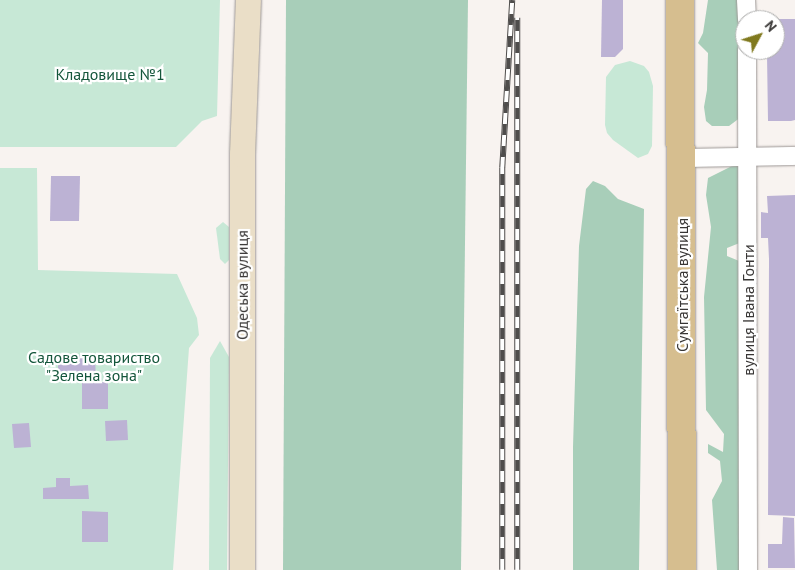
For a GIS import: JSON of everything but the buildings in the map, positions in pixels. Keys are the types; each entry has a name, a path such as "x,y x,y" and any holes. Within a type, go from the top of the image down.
{"main road":[{"name":"Одеська вулиця","path":"242,570 242,154 248,0"},
{"name":"Сумгаїтська вулиця","path":"680,0 682,570"}],"street":[{"name":"вулиця Івана Гонти","path":"747,60 748,570"},
{"path":"682,158 795,156"}],"green space":[{"name":"Кладовище №1","path":"0,0 220,0 217,116 202,121 176,147 0,147"},
{"path":"286,0 468,0 461,570 283,570"},
{"path":"708,0 741,0 741,10 735,10 735,60 739,60 741,117 729,126 712,126 706,121 704,107 707,90 708,53 698,43 703,33"},
{"path":"630,61 644,66 649,72 653,86 652,146 648,154 638,158 613,140 607,133 605,125 606,77 615,65"},
{"path":"734,165 743,168 742,242 727,248 727,256 744,263 743,570 717,570 712,500 722,481 720,461 708,453 708,444 723,452 724,434 706,410 704,297 711,227 706,195 708,178"},
{"name":"Садове товариство \"Зелена зона\"","path":"0,168 37,168 38,270 177,274 197,318 199,335 189,348 173,570 0,570"},
{"path":"593,181 605,186 618,199 644,209 639,570 573,570 573,447 579,246 586,189"},
{"path":"223,222 229,227 229,260 225,264 220,259 216,228"},
{"path":"220,341 229,357 227,570 209,570 210,358"}],"railway":[{"path":"502,570 502,168 512,0"},
{"path":"517,18 517,570"}]}
